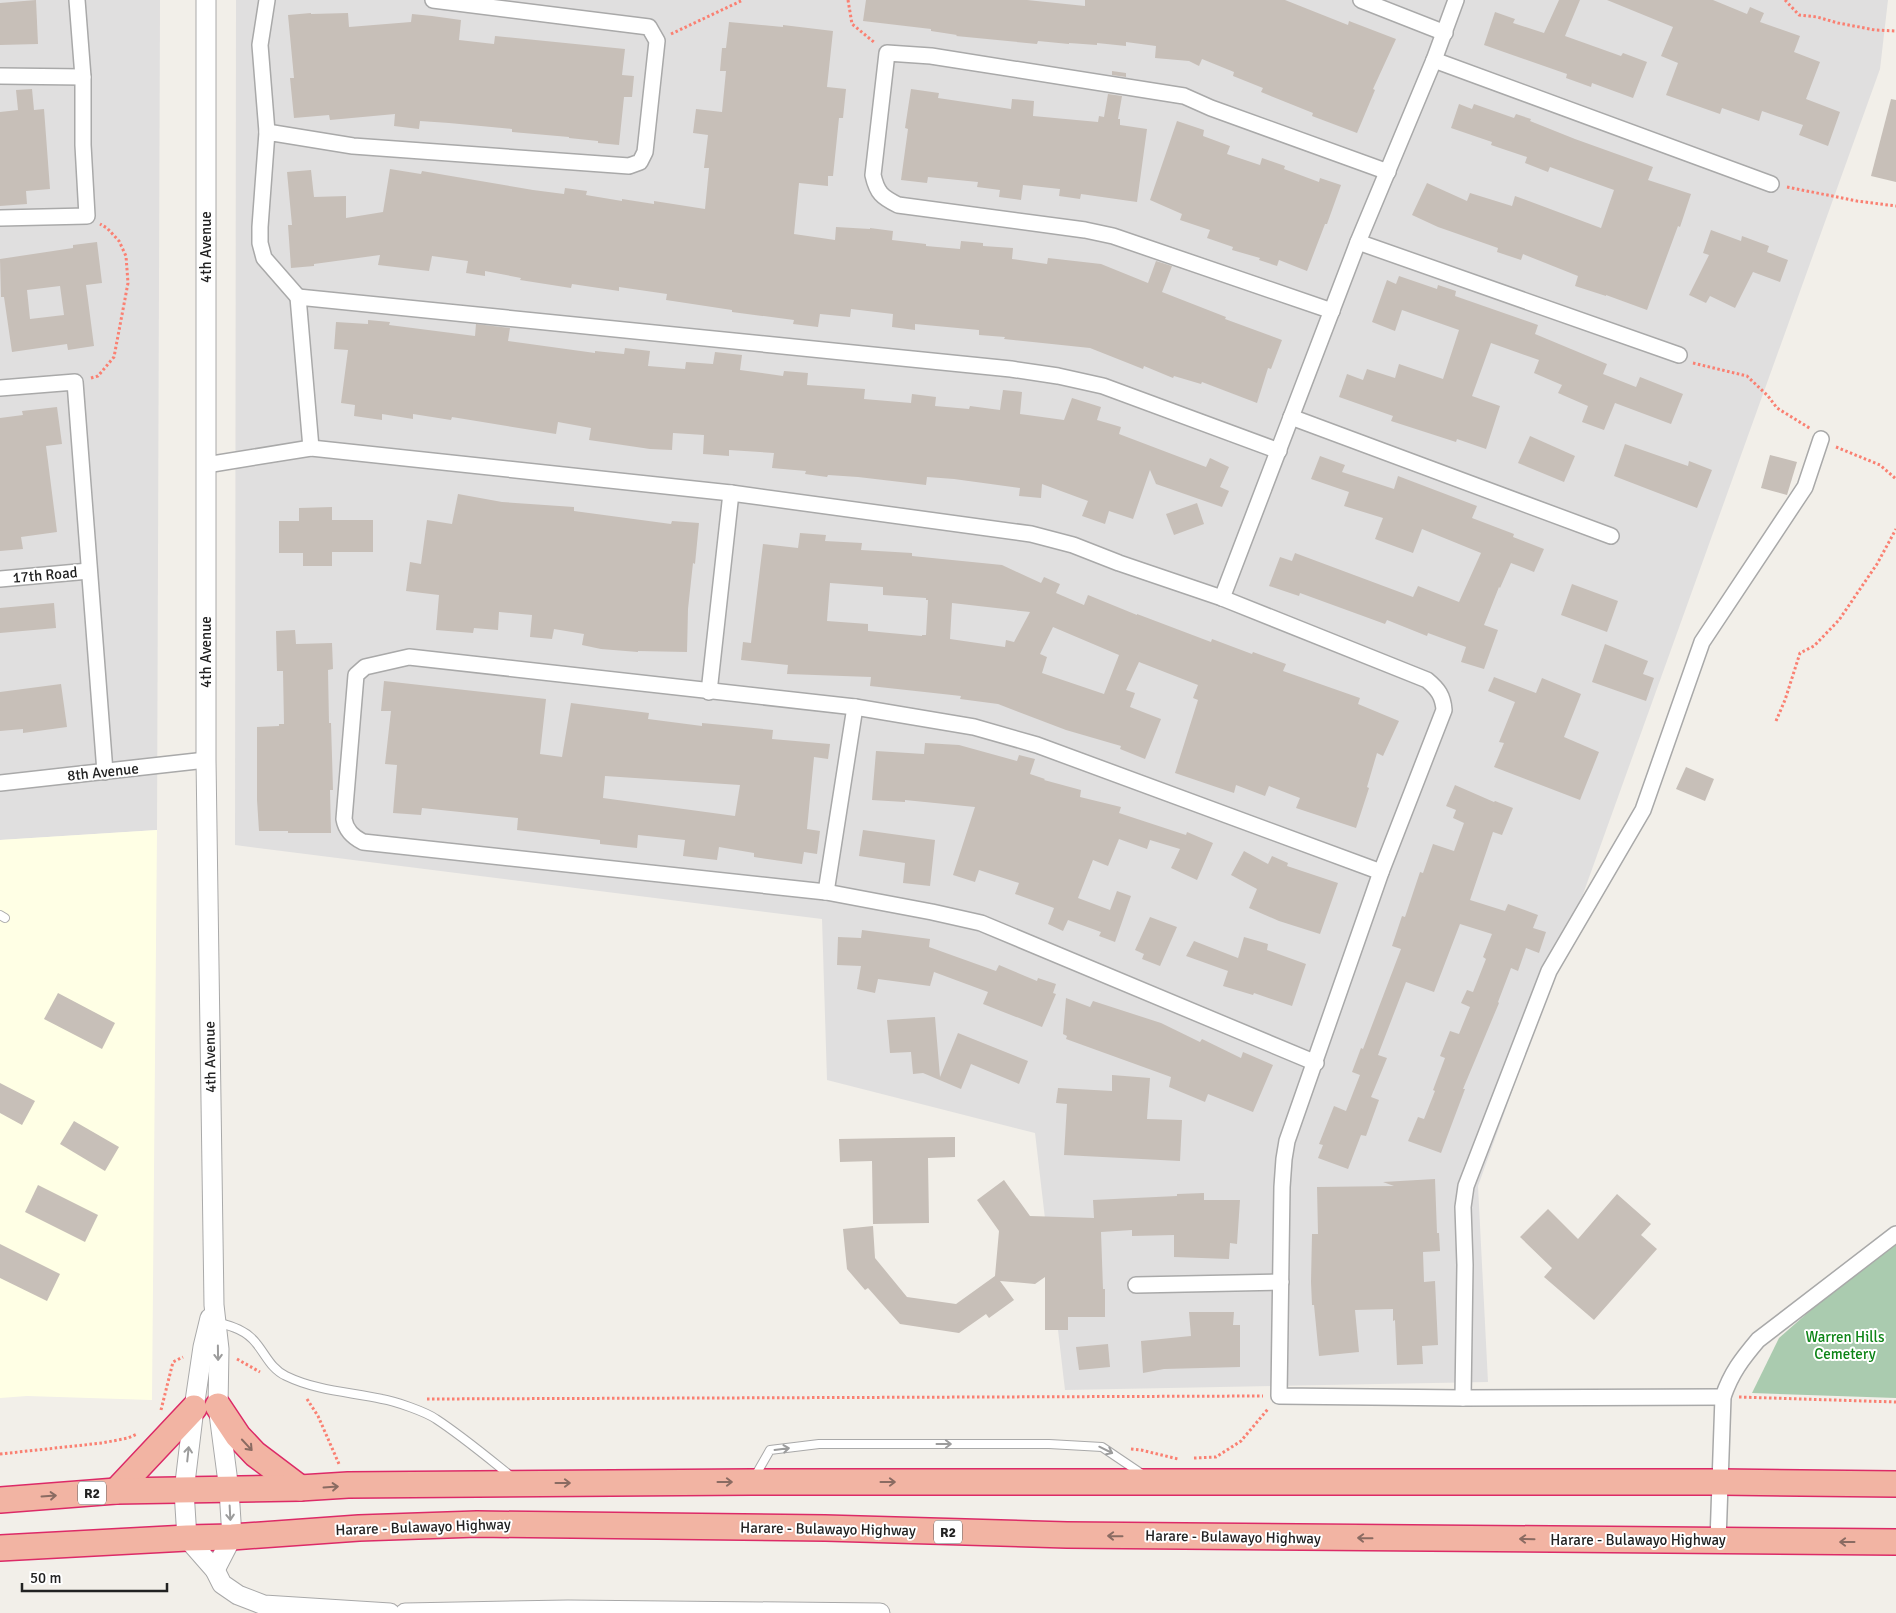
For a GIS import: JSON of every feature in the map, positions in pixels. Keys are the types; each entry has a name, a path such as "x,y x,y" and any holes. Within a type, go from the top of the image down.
{"highway":[{"path":"218,1406 238,1436 255,1454 300,1488"},
{"path":"116,1491 194,1408"},
{"name":"R2","path":"0,1500 116,1491 229,1490 348,1485 751,1482 1721,1482 1896,1484"},
{"name":"Harare - Bulawayo Highway","path":"0,1548 232,1537 360,1528 476,1524 825,1528 1067,1535 1896,1542"}],"street":[{"path":"0,218 87,216 77,0"},
{"name":"4th Avenue","path":"206,0 206,760 215,1313 211,1348"},
{"path":"267,0 260,45 267,132 260,243 264,258 298,297 311,448"},
{"path":"267,132 353,146 629,166 640,162 645,152 657,41 649,27 433,0"},
{"path":"1362,0 1445,33"},
{"path":"1222,598 1358,242 1445,33 1456,0"},
{"path":"1332,311 1113,236 1085,230 898,205 883,198 876,187 873,175 887,53 931,56 1184,96 1388,172"},
{"path":"1434,60 1772,184"},
{"path":"0,76 82,78"},
{"path":"1358,242 1679,355"},
{"path":"298,297 1011,369 1058,376 1103,386 1279,451"},
{"path":"0,388 75,382 105,772"},
{"path":"1291,417 1611,536"},
{"path":"1463,1398 1465,1265 1463,1207 1466,1186 1549,971 1643,810 1702,642 1805,487 1820,439"},
{"path":"206,464 311,448 731,493 1031,534 1073,545 1119,563 1222,598 1427,680 1443,698 1444,710 1381,872 1287,1141 1284,1159 1279,1396 1463,1398 1723,1397"},
{"path":"709,692 731,493"},
{"name":"17th Road","path":"0,579 89,571"},
{"path":"1316,1062 981,923 826,892 363,842 355,838 345,826 344,819 356,675 366,667 408,657 855,707 974,728 1037,745 1381,872"},
{"path":"826,892 855,707"},
{"name":"8th Avenue","path":"0,783 206,760"},
{"path":"1718,1541 1723,1397 1729,1378 1758,1340 1896,1234"},
{"path":"1136,1285 1281,1282"},
{"path":"211,1348 229,1490 232,1537 214,1570"},
{"path":"211,1348 194,1408 184,1491 187,1538 214,1570 222,1584 250,1601 264,1605 390,1613"},
{"path":"405,1613 568,1610 880,1613"}],"lane":[{"path":"215,1313 256,1341 272,1366 283,1374 304,1384 346,1394 384,1399 434,1418 521,1484"},
{"path":"751,1482 770,1450 819,1444 1049,1444 1102,1447 1152,1482"}],"path":[{"path":"657,41 743,0"},
{"path":"848,0 852,24 887,53"},
{"path":"1784,0 1799,15 1817,17 1875,30 1896,31"},
{"path":"1772,184 1857,201 1896,206"},
{"path":"75,382 98,376 114,357 128,283 126,256 119,241 107,228 87,216"},
{"path":"1679,355 1695,364 1747,376 1768,396 1777,408 1808,426 1820,439 1854,456 1880,465 1896,479"},
{"path":"1776,720 1785,700 1800,653 1814,646 1839,620 1877,564 1896,529"},
{"path":"160,1414 173,1362 211,1348 267,1376"},
{"path":"300,1395 308,1399 318,1416 348,1485"},
{"path":"423,1399 1279,1396"},
{"path":"1188,1458 1216,1457 1242,1441 1279,1396"},
{"path":"1723,1397 1896,1402"},
{"path":"0,1454 102,1443 128,1438 144,1431"},
{"path":"1102,1447 1142,1450 1179,1459"}],"shaded area":[{"path":"0,0 160,0 157,830 0,840"},
{"path":"236,0 1888,0 1880,69 1478,1186 1488,1382 1065,1390 1035,1133 827,1080 822,919 235,845"},
{"path":"157,830 152,1400 27,1396 0,1398 0,840"}],"green space":[{"name":"Warren Hills Cemetery","path":"1896,1235 1896,1398 1752,1393 1779,1338"}],"building":[{"path":"36,0 38,44 0,45 0,3"},
{"path":"866,0 1027,0 1085,6 1085,0 1285,0 1348,25 1349,21 1396,39 1373,89 1375,90 1357,133 1312,116 1313,113 1261,92 1263,88 1233,76 1234,72 1202,59 1199,66 1189,61 1155,58 1156,46 1126,42 1126,46 1038,41 1037,44 956,36 931,31 931,29 863,21"},
{"path":"1559,0 1580,0 1565,36 1621,56 1623,53 1647,62 1633,98 1592,83 1591,87 1566,78 1567,74 1484,45 1495,12 1515,19 1513,23 1544,33"},
{"path":"1607,0 1713,0 1747,14 1750,7 1764,13 1760,22 1800,36 1794,52 1820,62 1806,99 1840,112 1828,146 1799,135 1803,125 1762,111 1759,121 1722,108 1720,114 1666,95 1678,63 1661,56 1673,27"},
{"path":"348,13 349,27 411,22 412,14 432,16 461,20 459,40 494,44 495,36 625,49 622,75 634,76 632,97 624,97 619,145 569,137 512,132 512,129 449,123 420,121 419,129 394,126 395,114 330,120 329,115 294,118 290,78 294,78 288,15"},
{"path":"729,22 783,27 783,25 833,31 827,87 846,89 843,118 839,118 833,176 828,176 828,186 799,183 794,234 835,240 836,227 870,228 893,231 892,240 926,244 926,246 960,249 961,241 983,243 983,246 1013,248 1012,259 1047,264 1048,258 1101,264 1148,283 1156,261 1172,266 1162,292 1226,317 1225,319 1282,340 1271,369 1268,368 1257,403 1202,382 1201,384 1174,376 1173,378 1144,366 1143,369 1090,348 979,335 979,330 915,324 915,330 892,327 893,314 851,309 850,317 820,314 818,327 793,324 794,320 732,312 732,310 666,300 667,294 619,287 619,291 572,284 571,288 520,280 521,278 485,271 485,276 466,273 468,261 432,256 429,271 378,265 380,255 291,268 288,225 292,225 287,172 311,170 314,197 346,196 346,218 383,212 390,169 421,174 422,171 564,194 565,188 587,191 586,195 622,201 622,199 654,204 654,201 705,209 709,168 704,168 708,135 693,133 696,109 722,112 726,71 720,71 722,48 726,48"},
{"path":"1112,71 1126,73 1126,77 1112,75"},
{"path":"32,89 34,110 44,109 50,189 26,191 27,204 0,206 0,112 18,110 16,90"},
{"path":"911,89 939,93 938,98 1011,109 1012,99 1034,101 1033,116 1098,122 1099,116 1104,117 1108,94 1122,96 1118,119 1120,119 1120,125 1147,129 1137,202 1081,194 1080,199 1059,196 1060,189 1023,185 1021,200 999,197 1000,190 977,187 978,182 928,177 927,183 901,180 908,129 905,128"},
{"path":"1891,99 1896,100 1896,182 1871,176"},
{"path":"1459,104 1472,109 1474,104 1514,118 1516,114 1531,119 1530,121 1575,139 1653,167 1648,180 1691,194 1647,310 1575,286 1578,276 1523,254 1521,260 1497,252 1498,248 1438,227 1412,215 1427,183 1467,201 1470,193 1512,206 1515,196 1601,228 1614,190 1550,167 1548,172 1525,163 1527,157 1491,145 1492,142 1451,128"},
{"path":"1177,121 1204,130 1203,136 1230,146 1227,154 1260,165 1262,158 1285,166 1284,169 1319,182 1320,178 1341,185 1307,271 1279,260 1277,266 1259,260 1260,258 1232,250 1233,247 1207,238 1210,230 1180,220 1182,214 1150,200"},
{"path":"1711,230 1741,241 1742,236 1769,246 1767,252 1788,260 1780,282 1753,272 1735,308 1710,296 1706,303 1689,295 1709,255 1703,253"},
{"path":"97,242 102,283 86,285 94,346 68,350 67,344 12,352 4,297 1,297 0,259 73,248 73,245","holes":["60,286 64,315 30,319 27,290"]},
{"path":"1399,276 1437,289 1438,285 1456,291 1455,296 1538,325 1535,334 1607,364 1603,374 1636,387 1640,377 1683,394 1671,424 1615,403 1604,430 1582,422 1588,406 1558,393 1562,385 1534,373 1539,360 1491,343 1472,396 1500,406 1486,449 1457,439 1456,442 1391,421 1393,416 1339,397 1347,374 1363,380 1367,369 1395,378 1399,364 1443,379 1459,330 1402,310 1395,331 1372,322 1387,280 1396,284"},
{"path":"368,320 390,322 389,325 475,336 476,324 510,328 508,341 595,353 595,351 624,354 625,348 650,351 648,366 685,369 686,362 713,364 715,352 742,355 740,370 783,376 784,371 808,373 807,385 865,389 864,399 911,403 912,394 936,397 935,406 969,409 970,406 1000,410 1003,390 1022,392 1020,414 1064,420 1072,398 1101,407 1097,420 1121,427 1119,434 1206,467 1210,458 1229,467 1220,487 1229,491 1222,507 1156,484 1150,470 1133,519 1109,511 1105,524 1082,516 1088,501 1042,484 1041,498 1019,496 1020,488 954,479 927,477 926,485 858,477 828,475 827,477 805,474 806,471 772,468 774,453 729,450 729,456 703,454 704,435 673,433 672,450 650,449 589,440 591,428 558,422 556,434 452,417 451,420 413,414 413,419 382,414 382,420 354,416 355,405 341,403 348,350 334,349 336,322 368,324"},
{"path":"57,407 62,444 46,446 57,532 21,537 23,549 0,551 0,418 23,415 22,411"},
{"path":"1530,436 1575,456 1564,482 1518,463"},
{"path":"1625,444 1688,466 1689,461 1712,470 1697,508 1614,476"},
{"path":"1770,455 1797,462 1787,495 1761,488"},
{"path":"1320,456 1345,465 1342,472 1394,489 1398,476 1477,506 1472,518 1514,534 1513,537 1544,549 1534,572 1511,563 1499,587 1484,625 1498,630 1484,669 1461,662 1466,647 1428,633 1427,636 1387,620 1385,624 1300,593 1299,596 1269,586 1280,557 1292,561 1295,553 1413,597 1418,586 1459,602 1481,553 1422,529 1413,553 1375,539 1383,518 1344,506 1349,492 1311,479"},
{"path":"458,494 502,502 574,507 574,511 671,524 672,521 699,523 688,609 687,652 638,652 601,649 582,645 584,634 554,629 552,639 530,637 532,615 499,612 498,630 474,628 473,633 436,630 439,595 406,591 410,562 421,564 427,520 452,524"},
{"path":"1197,503 1204,524 1174,535 1166,514"},
{"path":"332,507 332,520 373,520 373,552 332,552 332,566 303,566 303,553 279,553 279,521 299,521 299,508"},
{"path":"800,533 826,535 825,541 862,543 861,550 912,553 912,556 1002,565 1041,583 1044,577 1060,584 1056,593 1084,605 1088,595 1211,642 1212,639 1286,664 1283,671 1360,698 1358,704 1399,721 1383,756 1377,753 1367,787 1369,788 1356,828 1296,808 1300,798 1269,786 1265,796 1236,785 1234,793 1175,773 1198,700 1193,698 1198,685 1139,662 1126,690 1135,693 1130,707 1161,719 1145,759 1120,749 1121,746 1066,730 998,704 960,699 961,696 870,686 871,677 787,674 788,665 741,660 743,642 751,643 763,544 798,548","holes":["830,583 883,587 883,595 926,598 928,600 926,635 868,631 868,624 827,621","952,603 1030,612 1014,642 1006,640 1005,647 950,639","1053,627 1119,655 1104,694 1042,673 1047,657 1040,654"]},
{"path":"1572,584 1618,601 1607,632 1561,615"},
{"path":"54,603 56,628 0,633 0,608"},
{"path":"295,630 296,644 332,643 333,669 328,670 333,790 330,790 331,833 259,831 257,727 284,724 283,671 277,671 276,631"},
{"path":"1605,644 1648,661 1643,674 1654,678 1646,701 1592,682"},
{"path":"1494,677 1536,693 1542,678 1581,694 1564,737 1599,752 1580,800 1494,767 1504,743 1499,742 1515,702 1488,691"},
{"path":"384,681 546,699 540,754 562,757 571,703 649,713 648,719 702,726 702,723 773,730 772,739 830,744 828,759 814,757 807,829 820,831 817,854 804,852 802,864 754,857 754,853 719,847 717,860 683,856 685,840 638,835 637,848 600,844 600,840 517,830 518,818 422,808 421,815 393,813 397,765 385,764 391,711 381,711","holes":["605,776 740,785 735,816 603,798"]},
{"path":"61,684 67,727 23,733 23,729 0,731 0,692"},
{"path":"925,743 959,745 1017,761 1019,755 1035,759 1030,774 1044,780 1081,790 1080,797 1121,807 1119,813 1186,835 1187,832 1213,843 1197,880 1171,868 1180,849 1150,840 1147,849 1119,839 1108,866 1093,860 1078,898 1110,910 1117,891 1131,896 1115,942 1099,936 1101,932 1068,920 1063,931 1048,924 1054,908 1015,894 1019,883 979,870 975,882 953,875 975,807 905,800 905,802 872,800 876,751 924,754"},
{"path":"1686,767 1714,779 1705,801 1676,789"},
{"path":"1455,785 1513,808 1502,835 1493,832 1470,900 1505,911 1508,904 1538,915 1533,928 1546,932 1539,953 1526,948 1518,971 1511,968 1499,1003 1463,1089 1465,1089 1441,1153 1408,1141 1418,1117 1424,1119 1435,1091 1433,1090 1445,1058 1440,1056 1450,1031 1459,1034 1470,1007 1461,1003 1467,990 1473,992 1486,959 1483,957 1492,934 1460,924 1434,992 1406,982 1378,1055 1387,1058 1371,1097 1379,1100 1366,1136 1361,1135 1348,1169 1318,1158 1323,1145 1319,1144 1334,1106 1346,1111 1360,1075 1352,1072 1361,1048 1363,1049 1401,949 1392,946 1402,916 1405,917 1420,872 1423,873 1433,844 1454,851 1464,823 1453,818 1456,810 1446,806"},
{"path":"863,830 935,840 930,886 903,883 905,863 859,856"},
{"path":"1244,851 1268,864 1272,856 1288,863 1287,866 1338,883 1320,934 1279,921 1249,908 1257,889 1231,875"},
{"path":"1150,917 1177,927 1160,966 1142,959 1144,954 1135,950"},
{"path":"862,930 930,939 929,947 996,971 999,965 1037,981 1038,978 1056,984 1053,993 1056,994 1042,1027 983,1004 988,992 934,972 930,986 878,979 875,993 857,989 861,966 837,965 838,937 861,938"},
{"path":"1244,937 1268,944 1267,950 1306,964 1292,1006 1254,993 1253,995 1223,986 1228,971 1186,956 1194,941 1238,958"},
{"path":"58,993 115,1023 102,1049 44,1019"},
{"path":"1066,998 1090,1007 1093,1001 1161,1023 1200,1042 1202,1039 1241,1058 1243,1052 1273,1065 1253,1112 1208,1094 1205,1102 1169,1087 1171,1077 1066,1039 1067,1036 1063,1034"},
{"path":"935,1017 940,1077 958,1033 1028,1061 1019,1084 971,1064 961,1089 923,1073 913,1074 911,1052 890,1053 887,1020"},
{"path":"1112,1075 1150,1078 1147,1119 1182,1120 1180,1161 1064,1155 1067,1104 1056,1103 1058,1088 1112,1091"},
{"path":"0,1083 35,1101 22,1125 0,1113"},
{"path":"74,1121 119,1147 105,1171 60,1144"},
{"path":"955,1137 955,1157 928,1158 929,1223 873,1224 872,1161 840,1162 839,1139"},
{"path":"1435,1179 1437,1233 1439,1233 1440,1251 1423,1252 1424,1282 1435,1281 1438,1345 1422,1346 1423,1364 1397,1365 1393,1309 1355,1310 1359,1352 1319,1356 1311,1282 1312,1234 1318,1234 1317,1187 1394,1186 1383,1182"},
{"path":"1004,1180 1030,1216 1094,1218 1093,1200 1204,1193 1204,1200 1240,1200 1237,1244 1230,1243 1229,1259 1174,1257 1174,1235 1132,1236 1132,1230 1101,1232 1105,1317 1068,1317 1068,1330 1045,1330 1045,1277 1035,1284 1000,1281 1014,1300 989,1318 986,1314 959,1333 900,1324 868,1288 865,1290 847,1269 843,1229 873,1226 875,1258 907,1297 956,1304 995,1276 999,1231 977,1200"},
{"path":"38,1185 98,1215 85,1242 25,1212"},
{"path":"1617,1194 1651,1224 1641,1235 1657,1249 1594,1320 1544,1277 1552,1268 1520,1237 1548,1209 1578,1239"},
{"path":"0,1244 60,1274 47,1301 0,1278"},
{"path":"1189,1312 1234,1312 1233,1325 1240,1325 1240,1367 1164,1369 1143,1373 1141,1341 1191,1336"},
{"path":"1108,1344 1110,1367 1079,1370 1076,1347"}]}
